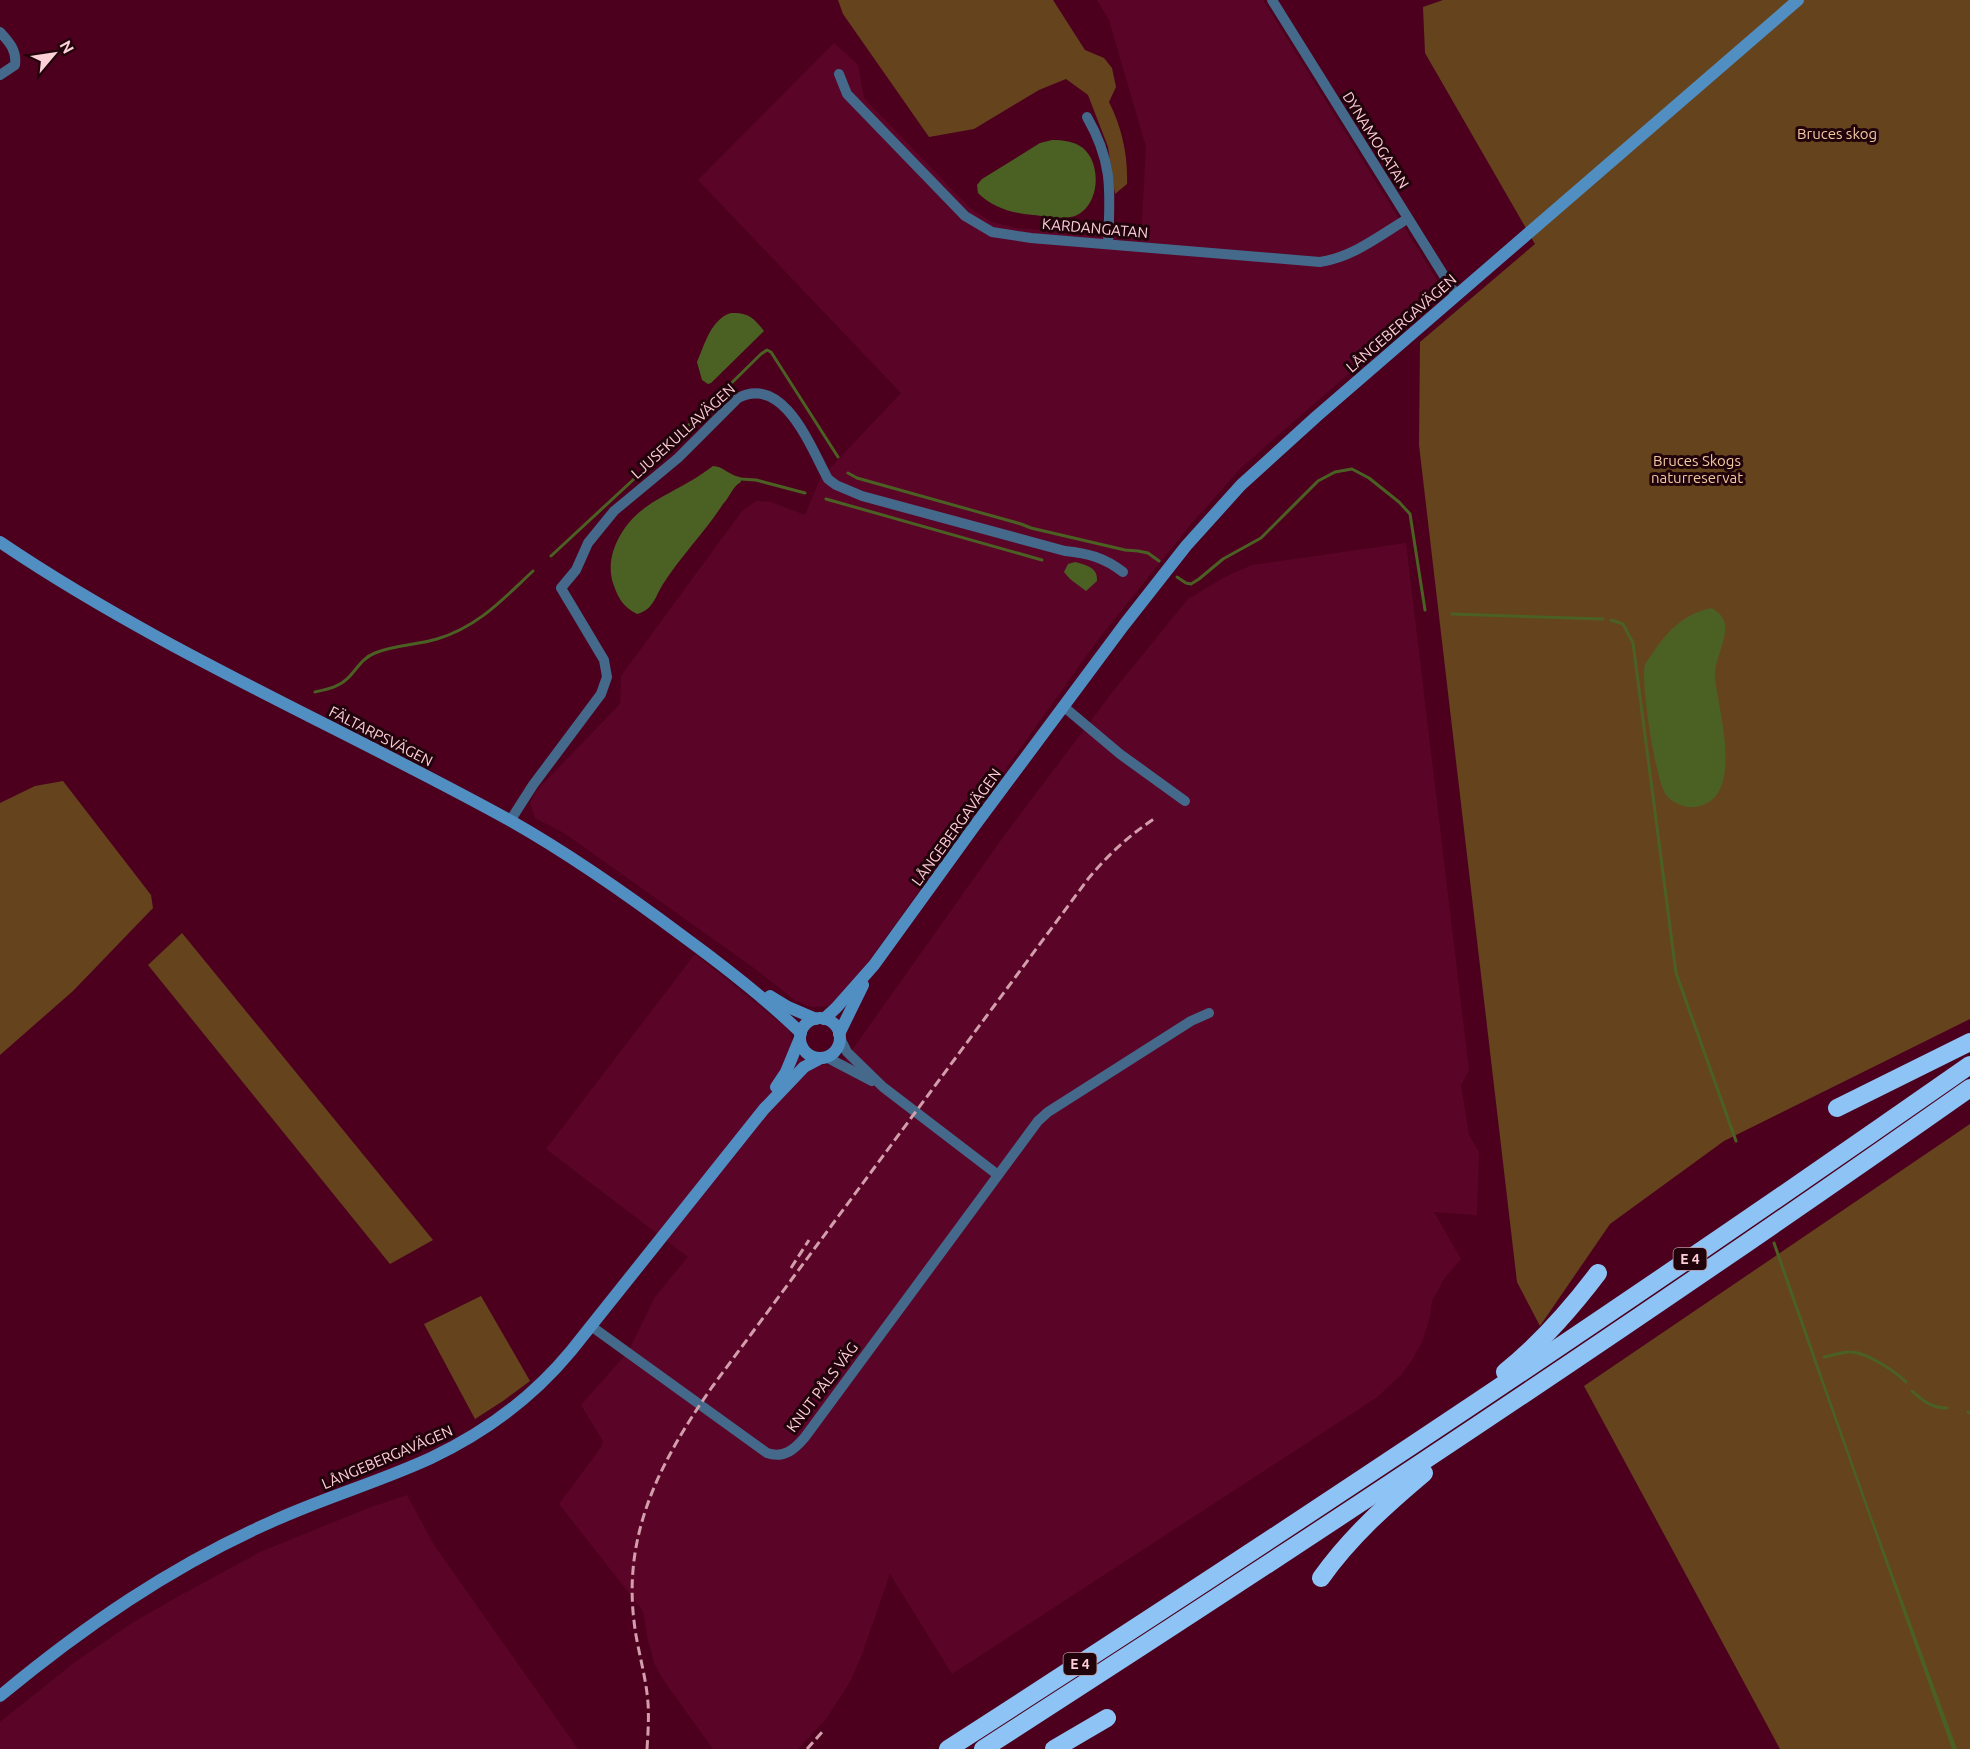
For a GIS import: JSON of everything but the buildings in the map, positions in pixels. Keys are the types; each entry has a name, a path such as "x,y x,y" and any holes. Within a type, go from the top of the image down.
{"highway":[{"path":"1837,1108 1970,1042"},
{"name":"E 4","path":"948,1749 1592,1326 1970,1065"},
{"name":"E 4","path":"983,1749 1148,1643 1507,1405 1684,1286 1970,1088"},
{"path":"1408,1449 1520,1360 1568,1312 1598,1273"},
{"path":"1322,1578 1352,1539 1387,1504 1507,1405"},
{"path":"1053,1749 1107,1718"}],"street":[{"name":"DYNAMOGATAN","path":"1272,0 1456,295"},
{"name":"LÅNGEBERGAVÄGEN","path":"820,1019 836,1008 874,965 1063,706 1186,546 1228,498 1456,295 1798,0"},
{"path":"0,32 13,48 16,61 15,65 0,75"},
{"name":"KARDANGATAN","path":"839,74 847,94 965,216 992,232 1320,262 1335,260 1352,253 1407,219"},
{"path":"1088,117 1104,153 1110,186 1108,244"},
{"name":"LJUSEKULLAVÄGEN","path":"510,821 550,761 598,699 606,681 607,672 602,656 561,588 576,570 588,543 614,511 678,458 738,398 747,393 768,395 784,406 797,422 828,478 836,485 862,496 1065,551 1085,553 1109,561 1123,572"},
{"name":"FÄLTARPSVÄGEN","path":"0,542 68,587 164,641 510,821 605,880 736,975 788,1007 820,1019"},
{"path":"1063,706 1120,754 1185,801"},
{"name":"LÅNGEBERGAVÄGEN","path":"840,1036 874,965"},
{"name":"FÄLTARPSVÄGEN","path":"736,975 800,1036"},
{"name":"KNUT PÅLS VÄG","path":"591,1326 765,1452 774,1455 786,1453 796,1447 805,1437 1033,1128 1048,1112 1191,1021 1209,1013"},
{"path":"883,1087 823,1057 806,1052 800,1036 805,1025 820,1019 832,1022 847,1052 883,1087 998,1175"},
{"name":"LÅNGEBERGAVÄGEN","path":"764,1109 786,1072 800,1036"},
{"path":"823,1057 834,1052 840,1036"},
{"name":"LÅNGEBERGAVÄGEN","path":"0,1696 94,1623 137,1593 186,1564 270,1522 431,1458 490,1425 517,1406 542,1384 591,1326 764,1109 804,1067 823,1057"}],"shaded area":[{"path":"1097,0 1263,0 1437,280 1438,292 1427,305 1241,468 1191,524 1097,641 856,979 830,1006 812,1007 796,1001 754,968 564,833 535,818 530,803 536,791 620,704 621,676 742,511 756,501 771,502 805,515 820,479 901,393 698,180 834,43 858,65 864,98 970,208 992,222 1016,228 1141,238 1146,147 1109,20"},
{"path":"1052,140 1068,141 1083,148 1093,164 1096,184 1094,194 1083,211 1065,218 1018,213 996,206 978,193 977,185 982,179 1040,143"},
{"path":"731,313 750,317 764,331 708,384 702,380 697,362 714,326 724,316"},
{"path":"713,466 740,477 741,482 733,489 670,574 650,606 637,614 622,601 613,583 611,562 618,540 630,522 646,507"},
{"path":"1406,543 1469,1070 1461,1085 1469,1135 1479,1152 1477,1215 1434,1212 1461,1259 1444,1279 1432,1301 1430,1317 1422,1342 1412,1360 1401,1375 1376,1398 952,1674 890,1574 850,1682 826,1719 798,1749 713,1749 664,1681 654,1663 643,1611 559,1504 602,1446 603,1441 581,1405 628,1352 655,1297 688,1257 546,1149 695,954 789,1030 796,1053 801,1060 832,1066 845,1060 1004,836 1114,690 1188,599 1225,577 1252,565"},
{"path":"1075,562 1090,567 1096,573 1097,581 1086,591 1064,572 1068,564"},
{"path":"1712,608 1725,623 1715,678 1724,731 1725,772 1720,789 1710,801 1687,807 1672,800 1662,787 1647,710 1645,665 1664,638 1678,624 1693,614"},
{"path":"1813,1359 1816,1359 1957,1749 1952,1749"},
{"path":"407,1495 434,1545 578,1749 0,1749 0,1722 75,1662 132,1623 260,1552"}],"green space":[{"path":"838,0 1053,0 1085,50 1104,58 1112,68 1116,87 1109,102 1123,142 1127,184 1115,194 1108,147 1088,95 1066,79 1039,90 974,129 929,137 843,14"},
{"name":"Bruces Skogs naturreservat","path":"1443,0 1970,0 1970,1019 1724,1141 1610,1224 1540,1326 1517,1282 1419,445 1420,342 1535,244 1425,53 1423,7"},
{"path":"63,781 151,895 153,908 73,991 0,1055 0,803 35,786"},
{"path":"182,933 433,1240 390,1264 148,965"},
{"path":"1970,1124 1970,1749 1780,1749 1584,1386"},
{"path":"481,1296 530,1381 475,1419 424,1324"}],"waterway":[{"path":"645,468 767,350 771,352 838,457"},
{"path":"1177,577 1191,584 1223,559 1261,538 1318,481 1335,472 1352,469 1369,478 1410,514 1425,610"},
{"path":"848,473 857,478 1031,528 1125,550 1148,553 1159,561"},
{"path":"551,556 634,479"},
{"path":"740,479 756,480 805,493"},
{"path":"826,499 1042,560"},
{"path":"315,692 341,684 370,655 390,648 437,639 465,627 500,602 533,571"},
{"path":"1452,614 1603,619"},
{"path":"1611,620 1623,624 1633,643 1676,973 1736,1141"},
{"path":"1774,1243 1815,1360"},
{"path":"1824,1357 1845,1352 1858,1353 1880,1363 1906,1382"},
{"path":"1912,1391 1928,1404 1947,1408"}],"railway":[{"path":"647,1749 647,1693 634,1621 632,1588 635,1557 650,1497 677,1441 712,1387 1088,879 1118,847 1154,819"},
{"path":"791,1268 809,1240"},
{"path":"807,1749 823,1731"}],"park label":[{"name":"Bruces skog","path":"1837,133"}]}
